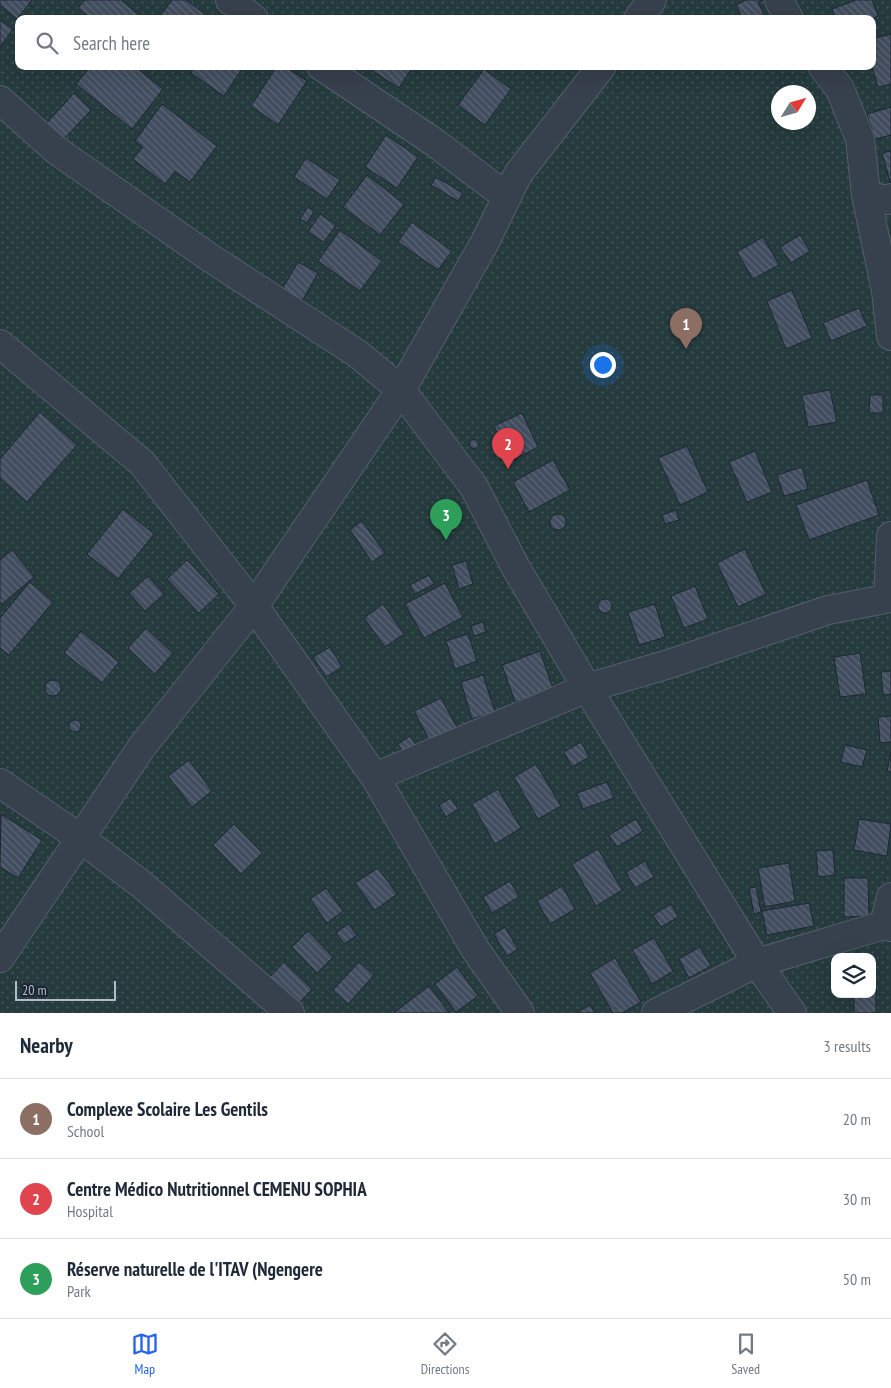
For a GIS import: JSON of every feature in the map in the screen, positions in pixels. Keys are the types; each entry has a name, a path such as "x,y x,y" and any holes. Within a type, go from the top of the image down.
{"street":[{"path":"230,0 249,15"},
{"path":"641,15 652,0"},
{"path":"779,0 787,15"},
{"path":"327,70 434,142 507,197"},
{"path":"0,958 142,748 254,606 401,390 485,242 518,174 599,70"},
{"path":"825,70 840,89 860,139 879,196 891,336"},
{"path":"0,100 56,150 209,258 358,354 401,390 474,487 516,568 587,688 757,963 792,1013"},
{"path":"0,344 142,463 254,606 375,777 475,949 520,1013"},
{"path":"375,777 587,688 669,664 828,610 889,598 891,536"},
{"path":"0,783 80,838 141,884 290,1013"},
{"path":"656,1013 757,963 888,926 891,897"}],"green space":[{"path":"0,0 891,0 891,1013 0,1013"}],"building":[{"path":"0,0 32,0 20,15 15,15 15,17 0,5"},
{"path":"85,0 121,0 139,15 86,15 78,8"},
{"path":"172,0 186,0 206,15 161,15"},
{"path":"746,0 762,0 758,2 764,15 741,15 736,5"},
{"path":"856,0 872,0 878,16 834,15 832,9"},
{"path":"0,20 13,29 0,47"},
{"path":"891,34 891,84 878,87 873,70 876,70 876,38"},
{"path":"88,70 139,70 163,89 132,129 76,84"},
{"path":"193,70 241,70 224,96 191,73"},
{"path":"274,70 290,70 307,81 278,125 251,106"},
{"path":"371,70 410,70 399,88"},
{"path":"483,70 511,89 485,125 458,105"},
{"path":"74,93 91,110 64,139 47,123"},
{"path":"162,104 217,146 190,182 175,171 165,184 133,159 143,147 135,141"},
{"path":"891,107 891,135 875,139 867,114"},
{"path":"386,135 418,157 397,188 365,167"},
{"path":"891,151 891,185 882,153"},
{"path":"306,158 340,180 327,199 294,177"},
{"path":"367,175 404,204 380,235 343,207"},
{"path":"436,177 463,193 458,201 431,185"},
{"path":"308,207 314,211 307,223 300,219"},
{"path":"320,214 336,225 324,242 308,232"},
{"path":"412,222 452,251 438,270 398,242"},
{"path":"340,230 382,261 360,291 318,261"},
{"path":"800,235 810,251 791,263 780,247"},
{"path":"763,237 779,265 753,279 737,252"},
{"path":"298,262 318,273 301,303 281,291"},
{"path":"792,290 812,338 786,349 767,301"},
{"path":"859,308 867,326 831,341 823,323"},
{"path":"830,390 837,422 808,427 802,395"},
{"path":"870,395 883,395 883,413 869,413"},
{"path":"40,412 77,445 27,502 0,478 0,459"},
{"path":"522,413 538,447 511,461 494,426"},
{"path":"474,439 479,444 474,449 469,444"},
{"path":"687,446 708,492 680,505 658,458"},
{"path":"755,451 772,492 747,502 729,462"},
{"path":"553,460 570,490 529,512 513,482"},
{"path":"802,467 808,489 784,496 777,475"},
{"path":"867,480 879,515 809,540 796,505"},
{"path":"123,509 154,534 118,579 87,554"},
{"path":"676,510 679,520 665,524 662,515"},
{"path":"558,514 564,516 566,522 564,528 558,530 552,528 550,522 552,516"},
{"path":"362,521 385,553 372,562 350,530"},
{"path":"745,549 766,594 738,607 717,563"},
{"path":"12,550 34,577 2,604 0,602 0,560"},
{"path":"187,560 219,594 199,613 167,579"},
{"path":"466,561 473,584 459,589 452,565"},
{"path":"429,575 434,584 415,594 410,585"},
{"path":"148,576 164,594 145,611 129,593"},
{"path":"30,582 53,602 9,655 0,648 0,618"},
{"path":"445,583 463,617 424,638 405,604"},
{"path":"695,586 708,619 684,628 671,596"},
{"path":"605,599 610,601 612,606 610,611 605,613 600,611 598,606 600,601"},
{"path":"383,604 404,634 385,647 364,618"},
{"path":"655,604 665,637 639,645 628,612"},
{"path":"483,622 486,632 474,636 471,626"},
{"path":"146,628 173,653 155,674 128,648"},
{"path":"81,631 119,662 102,683 64,653"},
{"path":"468,634 477,661 455,669 446,641"},
{"path":"330,647 342,667 326,677 313,657"},
{"path":"540,651 553,689 515,702 502,665"},
{"path":"860,653 866,694 840,697 834,657"},
{"path":"891,671 891,694 883,695 881,672"},
{"path":"483,675 495,712 472,719 461,682"},
{"path":"53,680 59,682 61,688 59,694 53,696 47,694 45,688 47,682"},
{"path":"441,698 459,731 432,745 414,711"},
{"path":"891,716 891,742 880,743 878,717"},
{"path":"73,720 77,720 81,726 77,732 73,732 69,728 69,724"},
{"path":"410,736 418,748 406,756 398,744"},
{"path":"581,742 589,757 572,767 564,752"},
{"path":"845,745 867,750 862,767 841,762"},
{"path":"891,752 891,772 887,771"},
{"path":"189,760 212,791 192,807 168,776"},
{"path":"536,764 561,806 538,819 514,777"},
{"path":"607,782 614,798 583,809 577,793"},
{"path":"498,789 521,828 495,844 472,804"},
{"path":"451,798 458,809 446,817 439,805"},
{"path":"1,814 42,840 18,878 0,867"},
{"path":"636,819 643,831 617,847 609,835"},
{"path":"859,819 891,824 887,856 854,850"},
{"path":"234,824 262,853 241,874 213,845"},
{"path":"598,849 622,890 596,906 572,864"},
{"path":"833,850 835,875 818,877 816,851"},
{"path":"645,861 654,877 635,888 626,872"},
{"path":"789,863 795,901 765,907 758,868"},
{"path":"378,868 397,894 375,910 355,883"},
{"path":"844,878 868,878 869,916 844,917"},
{"path":"510,881 519,897 492,913 483,897"},
{"path":"562,886 575,909 550,924 537,901"},
{"path":"756,887 761,912 754,914 749,888"},
{"path":"326,888 343,911 327,923 310,899"},
{"path":"809,903 814,926 767,935 762,911"},
{"path":"671,904 678,917 661,927 653,915"},
{"path":"348,924 357,935 344,944 336,933"},
{"path":"505,927 518,949 507,956 494,934"},
{"path":"308,931 333,957 317,973 292,947"},
{"path":"654,938 673,971 652,984 632,950"},
{"path":"700,947 711,966 689,978 679,959"},
{"path":"615,958 641,1002 622,1013 613,1013 590,973"},
{"path":"284,962 312,989 298,1004 269,978"},
{"path":"359,962 374,975 348,1004 333,990"},
{"path":"457,967 478,996 456,1012 435,984"},
{"path":"429,986 449,1013 395,1013 395,1012"},
{"path":"854,998 876,998 876,1013 854,1013"},
{"path":"590,1005 595,1013 576,1013"}],"place":[{"name":"Complexe Scolaire Les Gentils","path":"686,349"},
{"name":"Centre Médico Nutritionnel CEMENU SOPHIA","path":"508,469"},
{"name":"Réserve naturelle de l'ITAV (Ngengere","path":"446,540"}]}
